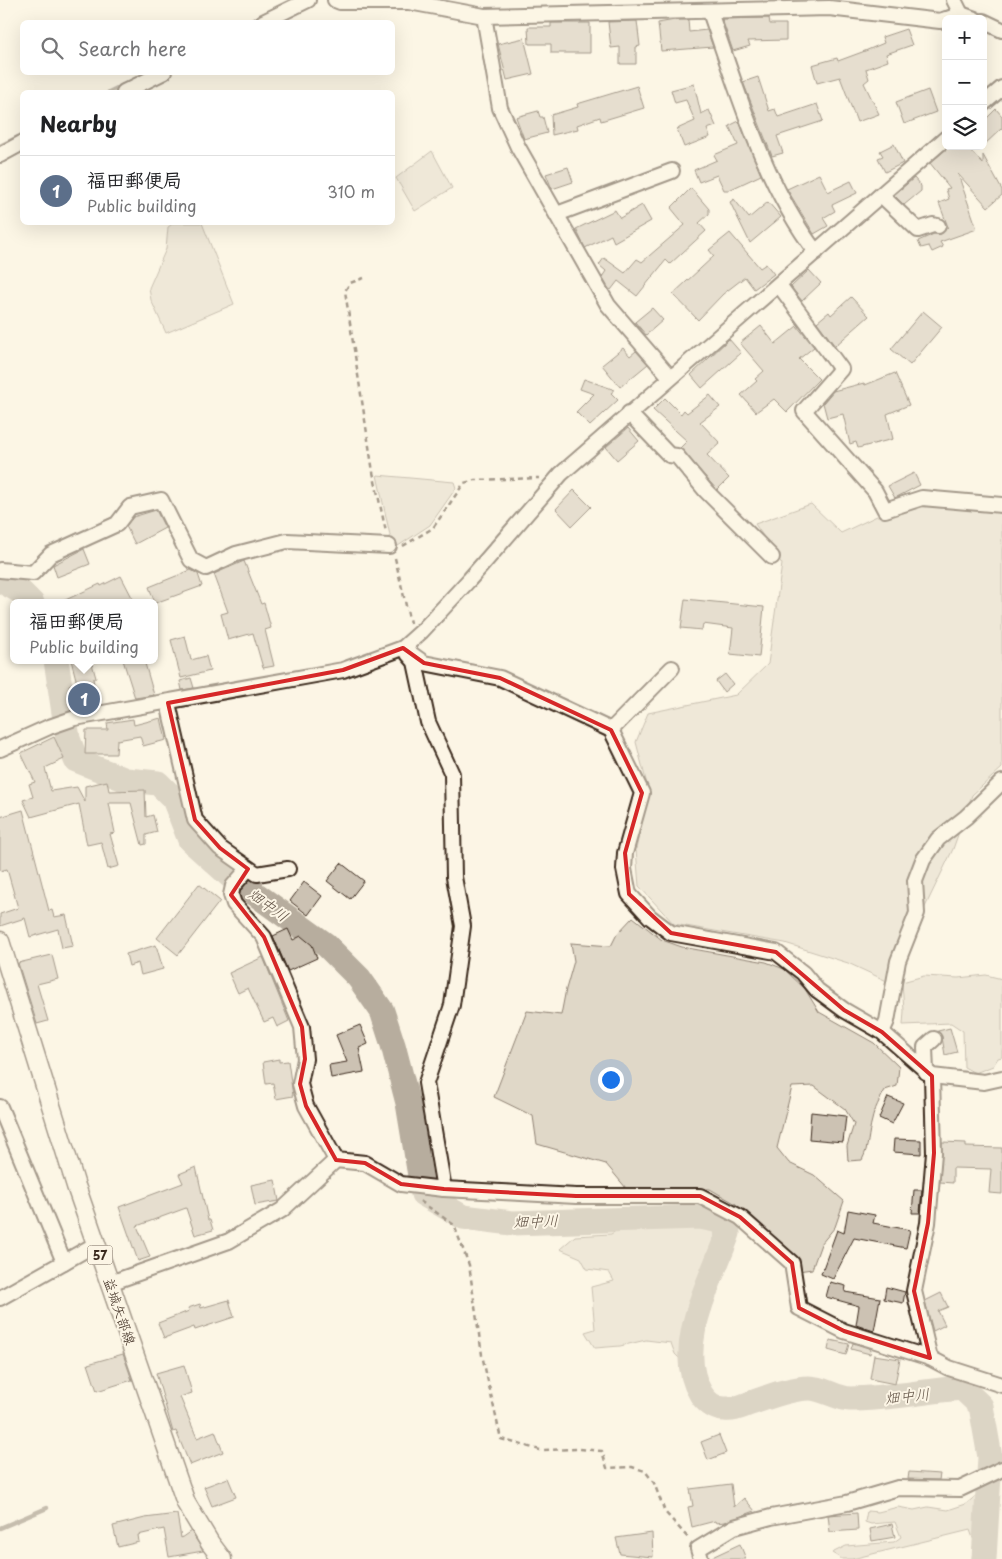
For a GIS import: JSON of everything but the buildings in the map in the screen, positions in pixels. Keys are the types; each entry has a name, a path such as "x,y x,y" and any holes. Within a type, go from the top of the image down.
{"main road":[{"name":"益城矢部線","path":"0,941 47,1097 186,1503 210,1544 222,1559"}],"street":[{"path":"267,20 308,0"},
{"path":"335,0 340,2 409,2 484,16 829,8 942,20"},
{"path":"954,0 961,14 958,15"},
{"path":"710,12 752,128 782,200 800,231 816,252"},
{"path":"484,16 500,108 518,147 608,305 670,377"},
{"path":"987,23 1002,30"},
{"path":"128,90 158,75"},
{"path":"987,101 1002,88"},
{"path":"0,750 48,727 75,718 168,703 343,670 403,648 422,631 469,580 561,474 942,142"},
{"path":"0,155 20,145"},
{"path":"557,214 672,171"},
{"path":"882,195 918,230 933,225 938,226"},
{"path":"779,285 841,368 804,411 875,491 885,510 922,498 1002,504"},
{"path":"629,414 669,455 677,456 706,491 772,557"},
{"path":"0,570 33,573 51,554 116,524 130,507 161,500 191,560 206,568 236,554 287,541 392,549"},
{"path":"403,648 424,663 500,678 610,730 642,793 625,853 624,869 629,894 650,917 671,933 776,952 803,973 817,990 844,1010 882,1032 929,1074 984,1082 1002,1078"},
{"path":"403,648 415,662 428,722 452,774 454,877 463,926 452,1005 426,1083 442,1189"},
{"path":"610,730 672,668"},
{"path":"168,703 195,820 220,848 247,871 257,874 288,869"},
{"path":"882,1032 887,1021 898,961 917,913 916,881 924,860 938,839 966,817 1002,782"},
{"path":"247,871 233,886 230,895 234,904 264,937 302,1026 305,1058 300,1084 306,1106 336,1160"},
{"path":"930,1358 914,1292 928,1223 934,1153 929,1074 925,1047 934,1039"},
{"path":"0,1107 64,1262"},
{"path":"110,1282 228,1241 282,1210 336,1160 365,1163 407,1185 442,1189 576,1196 659,1194 700,1196 740,1217 792,1263 799,1308 844,1332 930,1358 948,1368 1002,1385"},
{"path":"1,1295 96,1244"},
{"path":"700,1554 734,1527 771,1517 847,1503 898,1488 960,1489 1000,1470"}],"path":[{"path":"364,278 350,282 345,291 373,472 411,628 403,648"},
{"path":"392,549 433,528 464,483 475,480 546,479 561,474"},
{"path":"407,1185 416,1198 454,1225 469,1265 482,1355 501,1439 540,1450 580,1449 602,1451 607,1468 632,1467 645,1471 654,1483 665,1512 700,1554"}],"highlighted area":[{"path":"403,648 424,663 500,678 611,730 642,793 625,853 629,894 671,933 776,952 844,1010 882,1032 932,1076 934,1153 928,1223 914,1291 930,1358 844,1331 799,1308 792,1263 740,1217 700,1196 576,1196 444,1189 401,1184 365,1163 336,1160 306,1106 300,1084 305,1059 302,1027 264,937 231,895 248,869 220,848 195,820 168,703 343,670"}],"shaded area":[{"path":"432,151 452,188 415,211 396,178"},
{"path":"171,225 203,225 234,304 166,333 151,300 149,288 166,249 168,227"},
{"path":"377,475 454,482 456,488 430,525 398,546 391,540"},
{"path":"931,503 1002,512 1002,768 972,795 953,849 889,982 848,963 785,943 674,924 639,886 636,849 649,792 636,742 648,713 736,695 768,664 782,564 755,524 811,504 841,533 877,516"},
{"path":"633,917 662,940 682,947 766,962 784,969 805,989 819,1012 874,1043 899,1067 897,1086 885,1090 876,1108 862,1160 848,1161 847,1146 854,1124 845,1109 814,1086 792,1087 777,1148 789,1163 814,1175 844,1201 835,1227 821,1244 812,1269 798,1271 736,1204 710,1189 626,1188 606,1164 537,1144 533,1116 494,1097 527,1011 561,1015 574,961 571,943 611,946 617,934"},
{"path":"986,975 1002,979 1002,1057 998,1058 993,1066 975,1073 964,1067 963,1031 951,1023 903,1025 902,982 924,976 958,978"},
{"path":"700,1221 717,1223 722,1235 686,1334 685,1357 682,1361 675,1354 671,1343 646,1340 620,1346 595,1348 585,1332 595,1329 591,1287 614,1281 609,1272 587,1269 581,1258 560,1249 575,1236 611,1234 625,1225"},
{"path":"983,1490 981,1559 972,1559 974,1541 970,1530 852,1559 842,1559 832,1553 846,1546 894,1542 901,1537 895,1522 871,1524 865,1522 867,1511 878,1512 898,1507 914,1510 928,1507 948,1510 966,1504"}],"waterway":[{"path":"254,20 262,16"},
{"path":"113,90 123,85"},
{"path":"0,146 20,136"},
{"name":"畑中川","path":"0,580 20,591 28,599"},
{"name":"畑中川","path":"57,664 68,739 76,760 126,780 158,783 174,799 190,840 229,875 326,945 359,978 382,1011 408,1103 423,1194 463,1217 512,1223 700,1217 720,1221 728,1233 705,1292 693,1335 691,1356 693,1376 703,1397 714,1406 721,1409 729,1409 738,1408 780,1393 802,1388 814,1388 850,1399 878,1398 962,1388 981,1406 990,1457 984,1559"},
{"path":"0,1528 47,1508"}],"place":[{"name":"福田郵便局","path":"84,699"}]}
